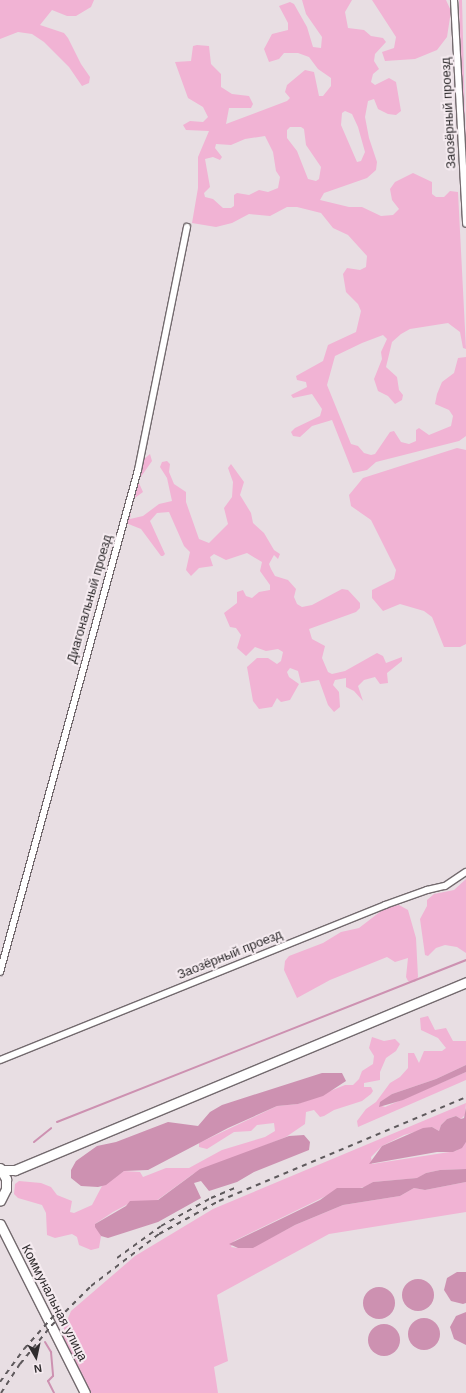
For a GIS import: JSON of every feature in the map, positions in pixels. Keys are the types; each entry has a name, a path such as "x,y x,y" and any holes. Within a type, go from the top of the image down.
{"main road":[{"path":"0,1201 6,1189 3,1173 15,1170 466,982"},
{"name":"Коммунальная улица","path":"0,1224 85,1393"}],"street":[{"name":"Заозёрный проезд","path":"454,0 466,224"},
{"name":"Диагональный проезд","path":"0,972 138,470 186,227"},
{"name":"Заозёрный проезд","path":"0,1060 400,900 446,886 466,873"}],"shaded area":[{"path":"0,0 94,0 91,7 76,16 67,16 52,10 40,25 64,33 90,77 89,83 82,86 69,67 44,42 32,34 18,32 0,39"},
{"path":"302,0 352,0 345,12 348,28 364,30 371,36 383,38 386,42 375,54 374,61 379,69 373,74 371,82 375,85 389,78 396,82 401,111 396,115 388,114 378,109 374,99 368,101 365,117 369,138 377,162 376,170 367,178 324,193 320,200 349,207 362,207 381,216 393,215 399,209 392,200 390,189 395,182 413,173 432,182 432,194 436,197 444,197 450,191 458,192 466,349 463,348 460,332 448,323 410,329 401,334 392,342 386,367 397,377 399,390 403,395 402,400 395,404 388,396 378,391 374,379 382,359 381,352 387,339 383,335 335,356 327,385 351,444 358,446 364,453 371,455 375,454 390,432 394,431 401,442 409,444 416,441 416,430 419,428 429,435 451,426 453,416 449,410 435,404 437,394 442,382 454,373 458,358 466,357 466,436 459,441 376,462 367,470 353,473 332,420 312,426 300,437 293,436 291,432 295,428 320,416 322,409 312,394 293,398 291,395 307,387 306,382 297,380 296,376 323,361 328,345 356,332 361,311 358,304 346,292 343,274 347,268 360,270 366,267 367,256 348,235 333,228 321,213 297,207 287,207 270,216 249,214 232,223 216,227 192,223 198,188 198,157 209,131 186,130 183,125 190,121 203,122 208,117 203,107 188,98 175,62 191,61 193,46 209,46 211,64 221,74 221,87 232,94 249,96 253,104 251,108 229,108 226,124 287,101 290,98 285,92 287,85 305,70 314,72 319,96 323,96 331,86 331,78 318,69 309,57 298,53 284,53 279,59 269,62 264,49 272,34 288,30 288,23 279,6 290,2 294,4 307,27 313,47 321,48 322,37 306,14","holes":["345,111 352,114 358,127 365,152 361,161 357,162 341,125 342,113","290,127 301,127 304,129 306,145 321,167 319,179 316,181 308,179 297,151 287,138 287,130","265,136 273,152 276,171 280,177 278,188 268,192 259,190 249,195 237,193 234,195 234,206 231,208 223,208 213,199 205,197 204,193 210,187 205,159 213,157 220,160 222,157 215,148 216,144 231,145 245,139"]},
{"path":"372,0 446,0 451,11 447,37 437,50 415,59 385,61 382,52 394,48 396,37"},
{"path":"459,0 462,0 466,156 462,92"},
{"path":"457,448 466,450 466,644 460,647 444,647 432,617 424,611 400,604 383,611 372,598 372,590 394,579 396,570 371,520 351,506 349,495 363,478"},
{"path":"150,454 152,461 138,481 143,492 132,500 130,519 143,516 159,504 172,501 167,478 160,467 162,462 167,461 170,464 169,472 174,484 186,492 186,502 199,539 209,543 228,524 224,508 232,497 233,482 228,468 231,464 244,482 240,495 251,513 253,523 264,533 274,550 280,554 278,559 274,555 269,564 271,569 275,576 288,580 296,589 294,597 297,604 302,607 312,605 342,589 348,590 360,603 360,608 356,612 309,629 312,639 325,646 322,658 328,672 332,674 345,671 377,653 383,656 386,663 402,657 402,661 387,673 388,683 380,684 375,677 364,680 358,686 363,701 354,691 346,687 346,678 335,680 333,685 339,692 340,707 334,712 328,705 319,680 301,683 298,671 290,668 287,672 289,677 299,684 290,700 281,702 277,698 272,707 259,709 253,701 247,667 257,658 268,658 277,664 281,661 283,652 278,649 266,651 255,647 246,656 237,648 241,635 236,628 230,627 224,613 237,603 237,592 243,590 246,596 252,598 259,592 270,590 270,585 260,571 262,562 247,553 226,560 214,554 210,557 213,566 199,568 191,576 186,570 190,552 184,546 169,512 157,513 150,521 165,554 163,556 161,556 141,529 126,523 124,510 136,466"},
{"path":"466,879 466,953 457,947 445,945 436,948 428,956 425,955 420,919 427,906 427,900 434,894 454,890"},
{"path":"399,905 408,910 416,938 418,977 415,982 408,981 406,977 408,958 395,962 387,957 330,980 297,998 284,970 285,961 289,956 323,943 341,932 359,928 385,908"},
{"path":"428,1016 435,1030 446,1028 453,1041 466,1041 466,1065 436,1079 392,1094 379,1105 385,1107 466,1072 466,1080 358,1127 357,1121 366,1109 376,1102 390,1083 400,1077 408,1068 408,1053 414,1053 419,1063 424,1051 442,1051 446,1048 438,1038 421,1030 420,1018"},
{"path":"372,1037 384,1041 395,1039 400,1044 396,1051 386,1058 380,1072 380,1080 364,1083 364,1087 371,1087 373,1091 362,1101 334,1110 320,1117 314,1110 306,1112 305,1124 286,1137 193,1174 156,1201 128,1204 113,1212 95,1224 101,1236 99,1248 91,1250 79,1245 77,1237 72,1234 55,1238 47,1235 46,1213 42,1205 18,1198 14,1194 15,1184 19,1181 41,1183 51,1187 57,1195 72,1201 70,1212 74,1213 92,1205 102,1186 124,1171 140,1172 143,1177 166,1168 189,1168 222,1150 265,1137 275,1131 274,1123 257,1125 251,1131 234,1132 207,1149 199,1147 199,1143 277,1106 298,1104 345,1085 353,1085 359,1079 362,1071 373,1064 374,1056 369,1048"},
{"path":"466,1065 466,1072 403,1100 379,1107 380,1102 392,1094 436,1079"},
{"path":"322,1073 342,1073 346,1081 323,1096 298,1104 277,1106 228,1128 148,1170 124,1171 106,1185 98,1187 81,1186 71,1178 71,1170 76,1161 97,1146 116,1142 168,1122 198,1126 210,1112 222,1105"},
{"path":"466,1103 465,1115 461,1119 456,1116 447,1119 441,1125 439,1131 432,1127 404,1135 382,1146 371,1157 372,1164 456,1151 466,1142 466,1169 440,1170 426,1173 418,1178 373,1182 365,1187 330,1194 234,1241 231,1247 238,1248 261,1243 295,1225 343,1205 400,1196 414,1188 425,1190 466,1182 466,1212 329,1234 217,1295 228,1361 214,1367 218,1393 91,1393 63,1339 63,1330 71,1311 135,1256 213,1209"},
{"path":"466,1108 466,1142 462,1148 453,1152 437,1152 369,1164 382,1146 423,1128 432,1127 439,1131 441,1125 447,1119 456,1116 461,1119 464,1118"},
{"path":"304,1135 310,1142 309,1150 254,1172 237,1182 209,1191 201,1181 194,1183 201,1198 158,1222 108,1238 101,1236 95,1227 95,1224 126,1206 130,1201 158,1200 200,1169 289,1136"},
{"path":"466,1169 466,1182 425,1190 414,1188 400,1196 343,1205 295,1225 253,1248 238,1248 229,1244 320,1200 337,1188 362,1188 373,1182 417,1178 426,1173 440,1170"},
{"path":"457,1272 466,1272 466,1303 463,1304 451,1301 444,1290 447,1278"},
{"path":"415,1279 421,1279 431,1286 434,1295 433,1301 427,1308 421,1311 415,1311 405,1304 402,1298 402,1292 409,1282"},
{"path":"376,1287 382,1287 392,1294 395,1303 394,1309 388,1316 382,1319 376,1319 366,1312 363,1306 363,1300 370,1290"},
{"path":"466,1312 466,1345 454,1339 450,1327 456,1316"},
{"path":"421,1318 427,1318 437,1325 440,1334 439,1340 433,1347 427,1350 421,1350 411,1343 408,1337 408,1331 415,1321"},
{"path":"381,1324 387,1324 397,1331 400,1340 399,1346 393,1353 387,1356 381,1356 371,1349 368,1343 368,1337 375,1327"}],"waterway":[{"path":"57,1122 466,960"},
{"path":"34,1142 51,1128"},
{"path":"45,1342 51,1352 53,1376 48,1381 54,1393"}],"railway":[{"path":"1,1393 20,1364 51,1326 91,1286 159,1234 219,1201 466,1097"},
{"path":"117,1258 161,1226 211,1198 237,1187"},
{"path":"0,1382 24,1349 58,1311"}]}
